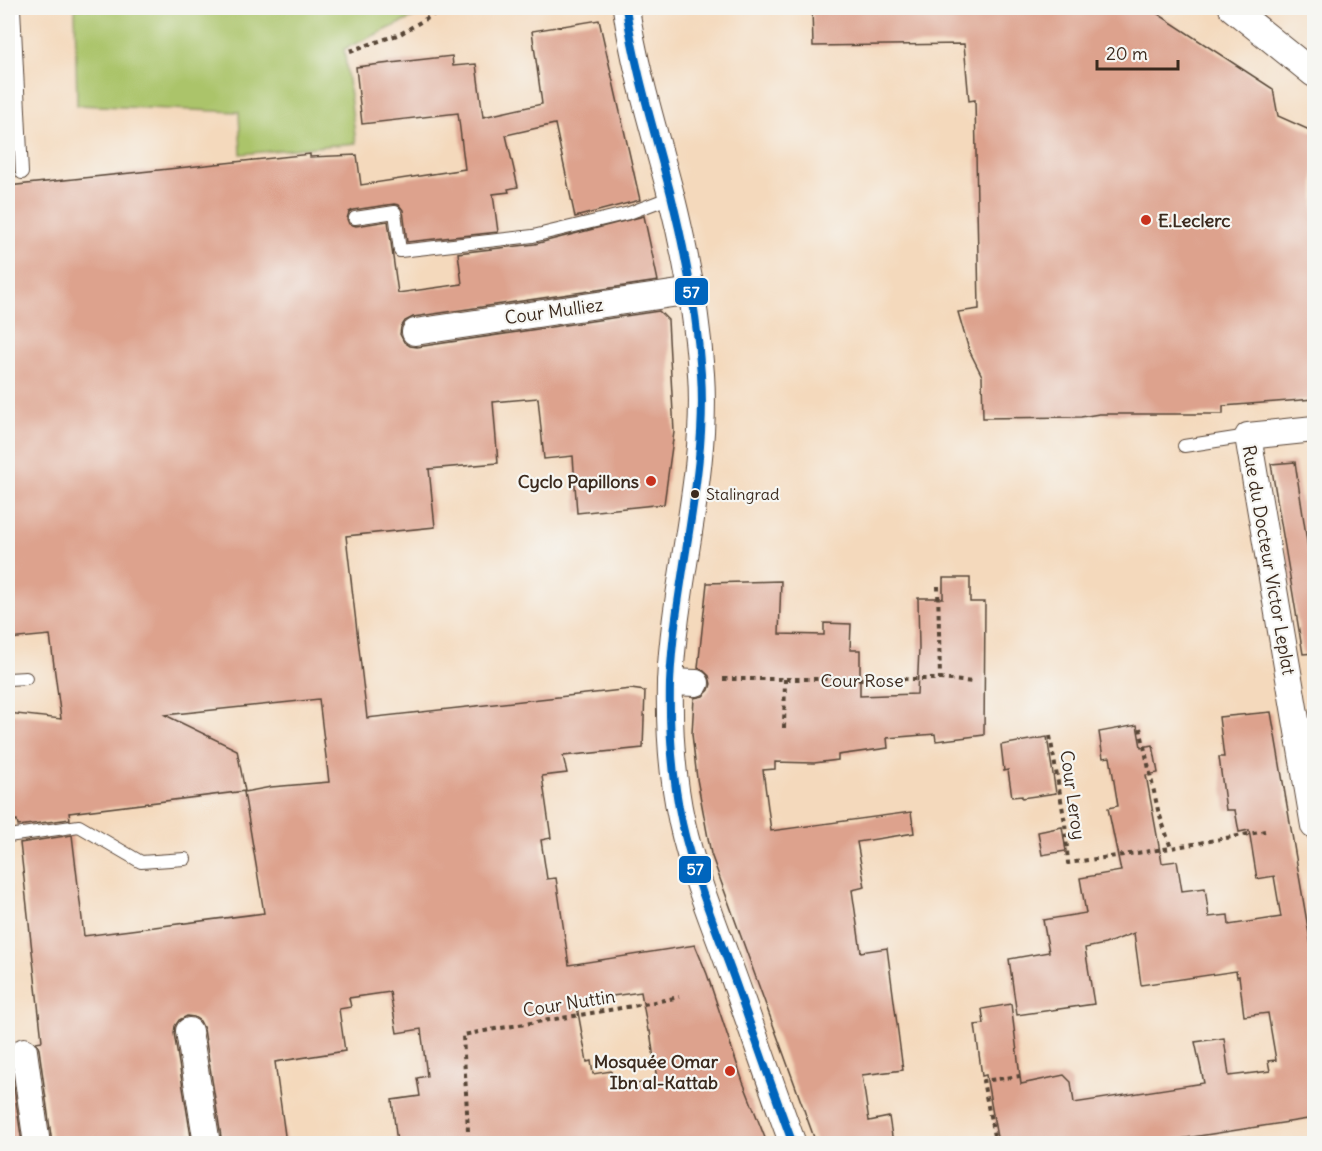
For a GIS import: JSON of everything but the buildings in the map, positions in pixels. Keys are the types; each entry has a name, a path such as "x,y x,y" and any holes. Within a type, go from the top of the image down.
{"street":[{"path":"626,8 635,60 671,197 692,291 699,347 702,404 698,460 670,682 672,762 682,825 698,878 793,1143"},
{"path":"1233,8 1314,75"},
{"name":"Cour Mulliez","path":"415,332 692,291"},
{"path":"1248,436 1314,429"},
{"name":"Rue du Docteur Victor Leplat","path":"1248,436 1314,826"},
{"path":"670,682 696,683"},
{"path":"189,1031 207,1143"},
{"path":"24,1051 37,1143"}],"lane":[{"path":"14,8 22,173"},
{"path":"355,218 395,212 400,251 533,236 629,213 671,197"},
{"path":"1184,446 1248,436"},
{"path":"8,679 26,678"},
{"path":"8,836 79,826 141,862 185,859"}],"path":[{"path":"350,51 400,34 441,10 458,8"},
{"path":"938,586 940,679"},
{"name":"Cour Rose","path":"723,679 940,679 974,682"},
{"path":"784,680 784,728"},
{"path":"1140,728 1149,777 1171,848"},
{"name":"Cour Leroy","path":"1050,736 1065,823 1068,863 1265,831"},
{"name":"Cour Nuttin","path":"468,1131 463,1035 643,1006 679,997"},
{"path":"994,1136 983,1081 1020,1077"}],"green space":[{"path":"75,8 434,8 344,49 356,143 241,154 239,112 77,105"}],"transit line":[{"name":"57","path":"626,8 640,79 686,262 694,306 701,374 700,450 678,606 670,683 671,736 676,788 682,823 699,884 793,1144"}],"place":[{"name":"E.Leclerc","path":"1146,220"},
{"name":"Cyclo Papillons","path":"651,481"},
{"name":"Stalingrad","path":"695,494"},
{"name":"Mosquée Omar Ibn al-Kattab","path":"730,1071"}]}
